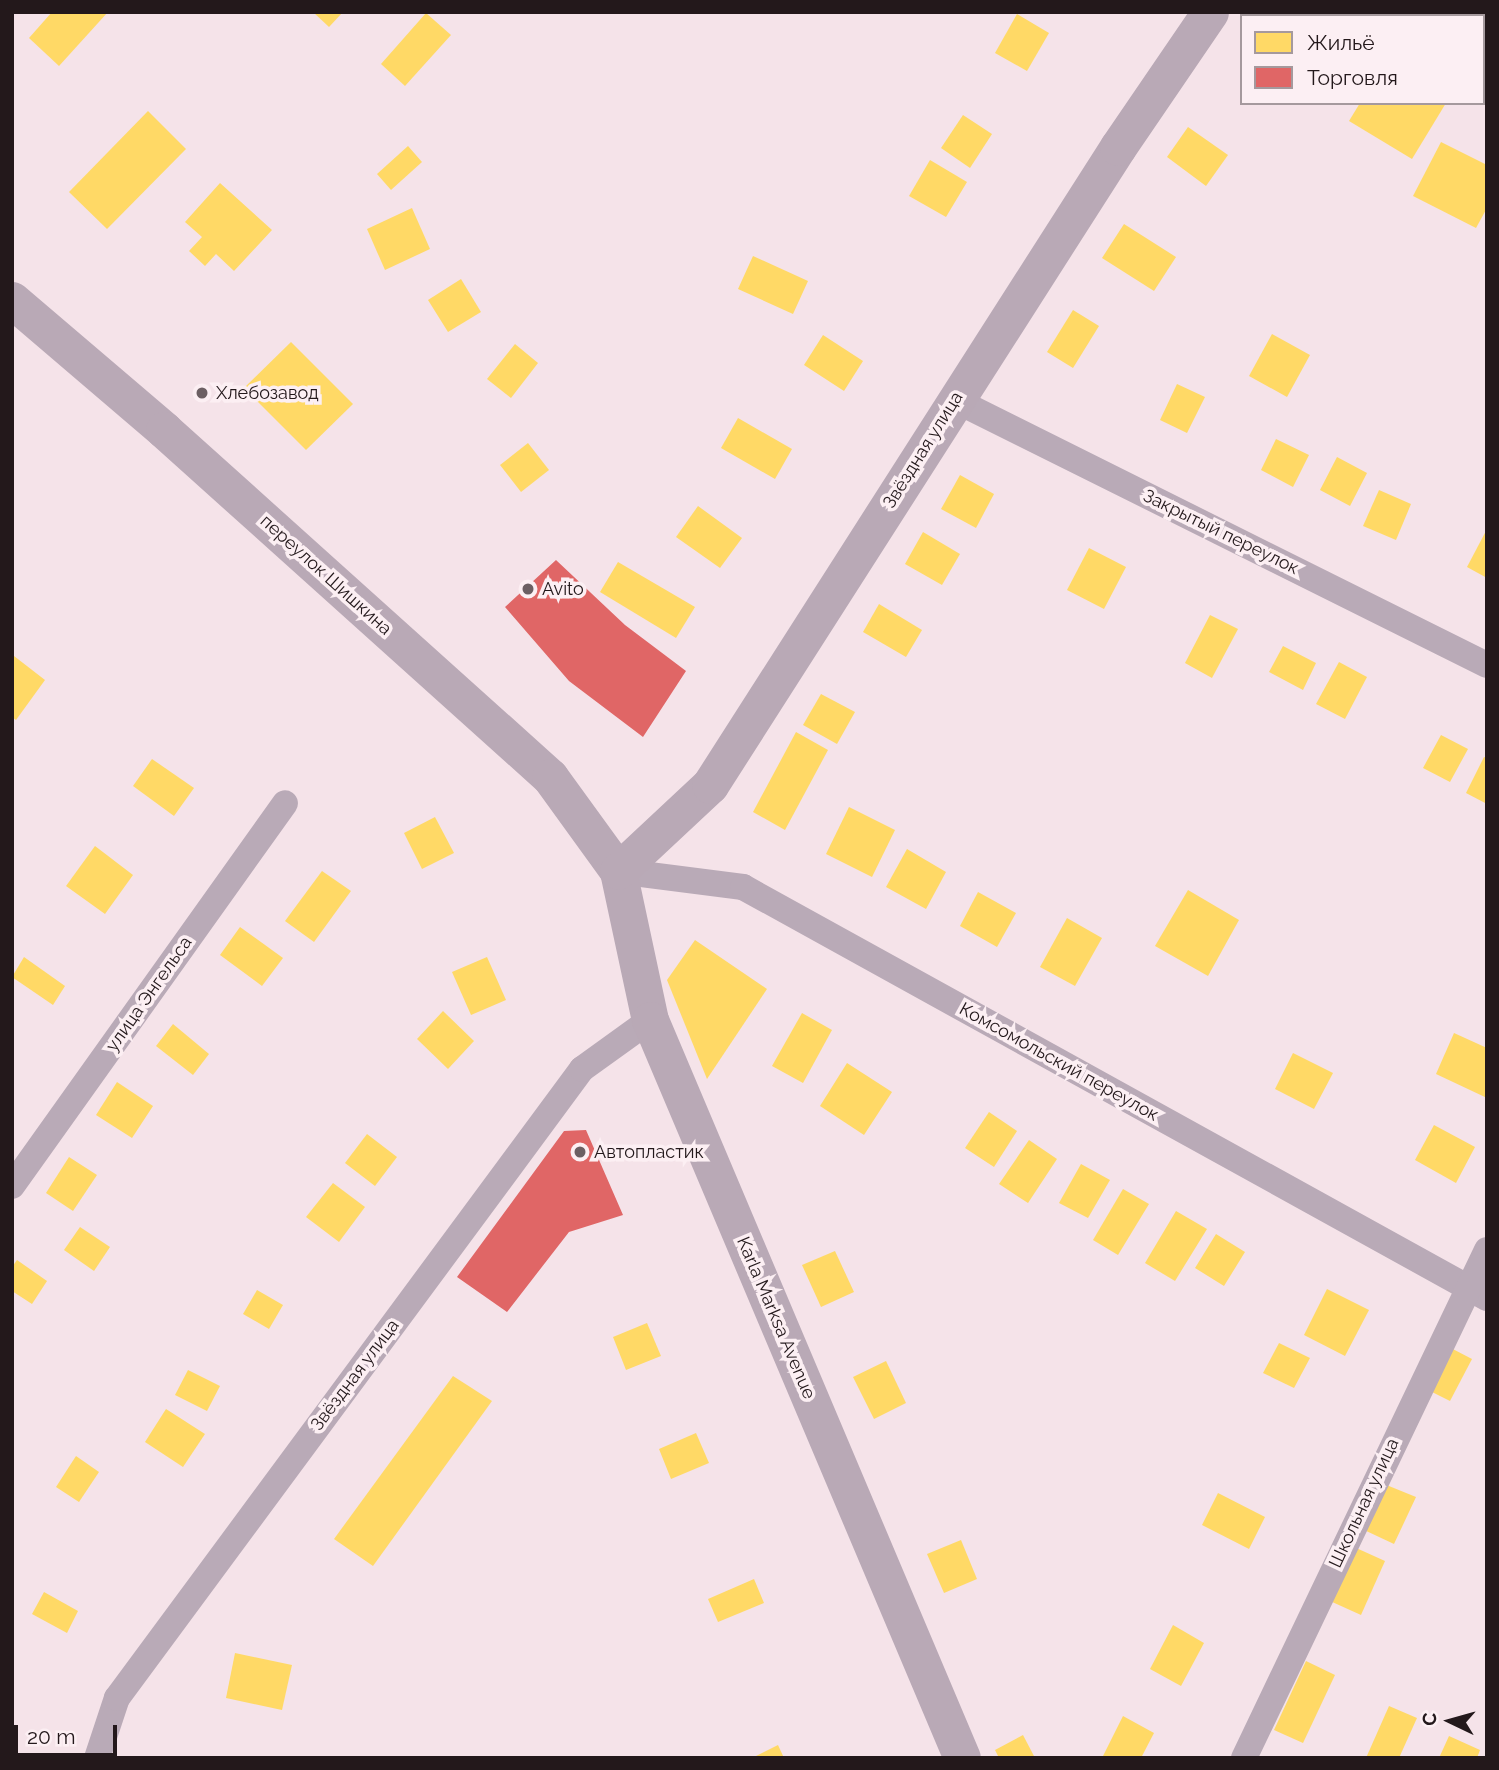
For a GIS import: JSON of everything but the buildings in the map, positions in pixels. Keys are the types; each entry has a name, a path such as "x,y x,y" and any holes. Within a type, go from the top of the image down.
{"main road":[{"name":"Звёздная улица","path":"618,871 710,785 955,400 1210,12"},
{"name":"переулок Шишкина","path":"12,300 174,439 550,777 618,871"},
{"name":"Karla Marksa Avenue","path":"618,871 650,1020 962,1758"}],"street":[{"name":"Закрытый переулок","path":"955,400 1487,665"},
{"name":"улица Энгельса","path":"12,1186 285,803"},
{"name":"Комсомольский переулок","path":"618,871 743,887 1476,1293"},
{"name":"Звёздная улица","path":"97,1758 117,1698 582,1069 650,1020"},
{"name":"Школьная улица","path":"1244,1758 1476,1293 1487,1250"}],"place":[{"name":"Хлебозавод","path":"202,393"},
{"name":"Avito","path":"528,589"},
{"name":"Автопластик","path":"580,1152"}]}
